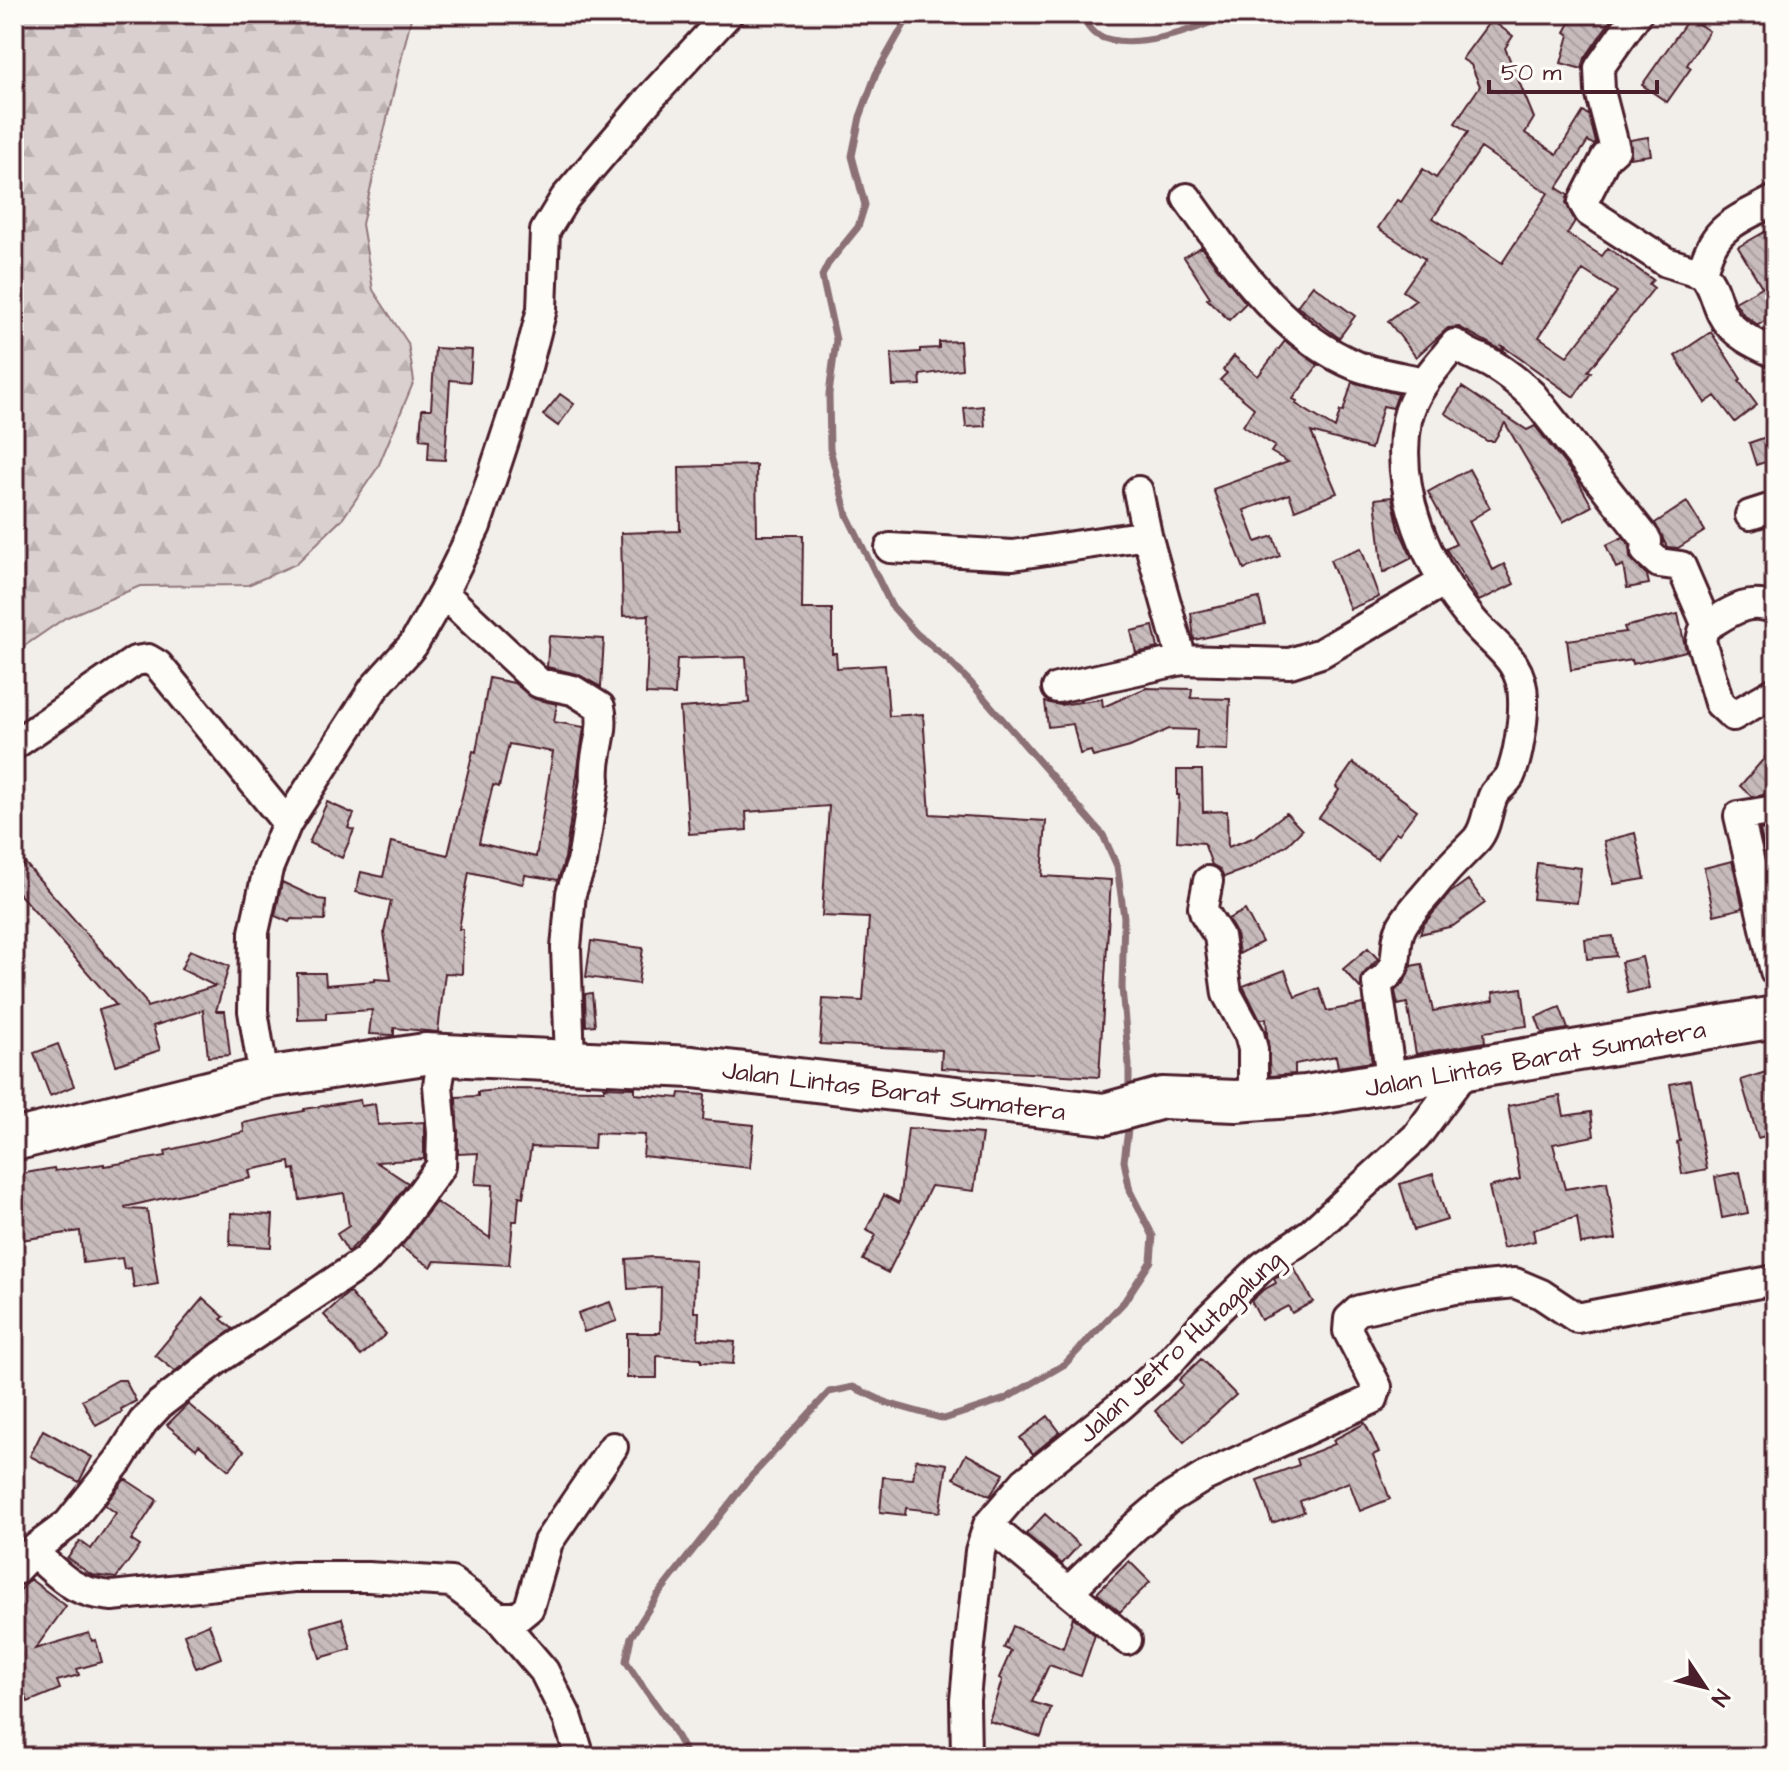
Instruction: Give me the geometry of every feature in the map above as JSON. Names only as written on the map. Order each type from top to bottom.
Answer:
[{"type":"highway","name":"Jalan Lintas Barat Sumatera","points":[[14,1140],[264,1078],[425,1054],[692,1067],[1105,1114],[1162,1098],[1306,1096],[1775,1017]]},
{"type":"street","points":[[264,1078],[253,1011],[254,932],[268,869],[287,823],[374,688],[413,645],[476,526],[521,390],[542,309],[545,231],[565,198],[651,97],[728,14]]},
{"type":"street","points":[[1637,14],[1599,68],[1600,91],[1615,149],[1606,157],[1583,202],[1589,212],[1666,262],[1702,273],[1709,280],[1724,318],[1752,343],[1775,353]]},
{"type":"street","points":[[1187,198],[1247,282],[1319,348],[1359,367],[1424,382]]},
{"type":"street","points":[[1702,273],[1709,245],[1715,238],[1733,223],[1775,200]]},
{"type":"street","points":[[1392,1083],[1377,983],[1388,977],[1395,964],[1401,927],[1451,863],[1479,837],[1495,794],[1508,779],[1515,764],[1523,698],[1516,666],[1506,652],[1474,623],[1443,582],[1417,527],[1405,471],[1407,419],[1424,382],[1455,344],[1532,395],[1642,534],[1647,541],[1646,551],[1659,563],[1681,566],[1707,626]]},
{"type":"street","points":[[1138,491],[1182,660]]},
{"type":"street","points":[[890,548],[1013,555],[1147,535]]},
{"type":"street","points":[[1057,688],[1182,660],[1290,663],[1305,659],[1321,653],[1443,582]]},
{"type":"street","points":[[443,593],[539,683],[573,690],[600,707],[603,723],[594,768],[595,780],[582,862],[571,893],[566,948],[570,1060]]},
{"type":"street","points":[[1775,609],[1758,603],[1738,607],[1707,626],[1701,641],[1719,703],[1725,711],[1733,716],[1742,713],[1775,692]]},
{"type":"street","points":[[14,745],[135,661],[148,659],[158,665],[287,823]]},
{"type":"street","points":[[1775,810],[1739,816],[1775,971]]},
{"type":"street","points":[[1208,881],[1203,907],[1219,936],[1227,994],[1249,1034],[1253,1049],[1253,1099]]},
{"type":"street","points":[[443,1055],[438,1085],[441,1166],[394,1230],[365,1261],[221,1357],[160,1404],[143,1422],[119,1460],[68,1524],[24,1561],[76,1589],[89,1594],[112,1596],[294,1577],[451,1582],[498,1617],[544,1671],[568,1719],[580,1757]]},
{"type":"street","name":"Jalan Jetro Hutagalung","points":[[966,1757],[965,1700],[980,1551],[988,1525],[1025,1482],[1168,1364],[1206,1321],[1263,1266],[1311,1233],[1416,1137],[1467,1068]]},
{"type":"street","points":[[1069,1591],[1168,1499],[1204,1477],[1373,1399],[1377,1387],[1348,1331],[1349,1319],[1359,1310],[1455,1289],[1515,1283],[1541,1294],[1577,1318],[1775,1280]]},
{"type":"street","points":[[498,1617],[518,1617],[529,1608],[548,1542],[613,1447]]},
{"type":"street","points":[[988,1525],[1127,1640]]},
{"type":"green space","points":[[14,14],[412,14],[362,224],[373,290],[408,343],[414,381],[378,467],[343,518],[296,564],[248,585],[140,586],[65,618],[14,653]]},
{"type":"building","points":[[1575,14],[1615,14],[1585,58],[1582,69],[1561,63],[1569,35],[1565,32]]},
{"type":"building","points":[[1689,18],[1709,31],[1687,65],[1691,68],[1667,102],[1642,85]]},
{"type":"building","points":[[1491,20],[1513,36],[1505,48],[1534,118],[1525,133],[1557,154],[1583,112],[1589,115],[1596,143],[1594,145],[1588,141],[1557,188],[1568,195],[1566,203],[1575,221],[1567,234],[1602,256],[1608,248],[1653,280],[1649,284],[1654,288],[1588,371],[1591,372],[1574,397],[1501,345],[1505,352],[1459,327],[1448,328],[1416,357],[1388,321],[1416,300],[1403,291],[1425,259],[1378,228],[1397,200],[1401,202],[1423,169],[1436,178],[1468,132],[1455,123],[1480,86],[1471,65],[1462,59]],"holes":[[[1481,148],[1548,193],[1502,263],[1433,218]],[[1583,270],[1617,292],[1567,356],[1539,337]]]},
{"type":"building","points":[[1648,137],[1651,155],[1629,158],[1630,140]]},
{"type":"building","points":[[1775,226],[1775,315],[1758,325],[1744,315],[1735,302],[1762,287],[1738,247]]},
{"type":"building","points":[[1201,247],[1246,303],[1229,320],[1207,299],[1210,297],[1184,257]]},
{"type":"building","points":[[1313,285],[1355,316],[1339,338],[1297,306]]},
{"type":"building","points":[[1711,332],[1741,379],[1739,381],[1757,405],[1735,422],[1715,396],[1705,403],[1675,356]]},
{"type":"building","points":[[960,341],[962,369],[920,375],[921,385],[893,386],[891,354],[920,352],[920,349],[939,348],[939,342]]},
{"type":"building","points":[[1285,341],[1318,365],[1293,399],[1297,401],[1296,404],[1335,428],[1352,382],[1398,394],[1393,408],[1383,406],[1371,449],[1311,432],[1337,493],[1295,510],[1289,494],[1244,510],[1256,542],[1273,536],[1280,556],[1244,569],[1213,489],[1288,462],[1271,452],[1275,446],[1243,426],[1254,408],[1220,380],[1227,373],[1223,370],[1234,356],[1258,376]]},
{"type":"building","points":[[435,348],[472,350],[470,382],[450,380],[445,460],[428,459],[429,440],[420,439],[422,409],[431,409]]},
{"type":"building","points":[[1462,387],[1527,430],[1535,426],[1578,481],[1592,506],[1563,522],[1505,423],[1494,441],[1487,441],[1445,413]]},
{"type":"building","points":[[560,394],[574,404],[558,426],[543,415]]},
{"type":"building","points":[[983,406],[985,426],[966,427],[964,408]]},
{"type":"building","points":[[1775,434],[1775,459],[1756,465],[1749,443]]},
{"type":"building","points":[[756,465],[757,535],[803,535],[802,609],[832,609],[832,653],[836,653],[837,668],[885,665],[889,716],[923,714],[930,814],[1046,821],[1042,876],[1111,880],[1099,1077],[941,1068],[942,1050],[820,1044],[823,999],[863,1001],[869,918],[822,916],[829,806],[746,812],[747,830],[689,834],[680,708],[749,703],[746,657],[677,659],[675,695],[646,694],[649,615],[623,616],[621,533],[680,531],[679,467]]},
{"type":"building","points":[[1469,469],[1490,508],[1469,521],[1493,570],[1504,564],[1514,584],[1479,601],[1446,549],[1456,544],[1428,492]]},
{"type":"building","points":[[1392,497],[1399,529],[1412,558],[1383,573],[1375,499]]},
{"type":"building","points":[[1687,502],[1705,531],[1678,548],[1667,547],[1655,523]]},
{"type":"building","points":[[1623,537],[1629,546],[1630,558],[1647,575],[1649,584],[1627,588],[1623,565],[1616,568],[1606,545]]},
{"type":"building","points":[[1361,548],[1379,597],[1350,609],[1330,560]]},
{"type":"building","points":[[1259,598],[1265,624],[1194,640],[1191,613]]},
{"type":"building","points":[[1678,614],[1686,651],[1633,664],[1632,660],[1571,670],[1567,640],[1626,632],[1624,627]]},
{"type":"building","points":[[1153,626],[1158,648],[1136,653],[1131,631]]},
{"type":"building","points":[[549,636],[604,639],[601,687],[577,674],[547,667]]},
{"type":"building","points":[[489,678],[514,683],[535,699],[557,704],[554,722],[584,727],[565,858],[558,880],[525,875],[523,884],[469,872],[459,929],[463,929],[462,974],[445,973],[438,1032],[394,1028],[394,1035],[369,1034],[372,1010],[326,1013],[326,1019],[298,1020],[297,973],[325,973],[326,985],[391,980],[384,932],[391,901],[356,892],[361,872],[383,877],[391,842],[448,855],[473,751],[476,752]],"holes":[[[509,744],[553,752],[536,857],[479,843],[493,785],[499,787]]]},
{"type":"building","points":[[1146,688],[1192,689],[1191,698],[1230,699],[1228,750],[1196,749],[1197,730],[1169,729],[1130,747],[1093,757],[1091,751],[1080,754],[1073,724],[1048,727],[1045,702],[1060,705],[1102,699],[1103,707]]},
{"type":"building","points":[[1775,746],[1775,781],[1763,795],[1752,797],[1740,786]]},
{"type":"building","points":[[1353,763],[1417,810],[1377,859],[1319,818]]},
{"type":"building","points":[[1177,770],[1202,770],[1203,812],[1227,811],[1228,847],[1255,837],[1286,813],[1302,830],[1288,844],[1251,867],[1224,877],[1220,869],[1212,865],[1204,843],[1177,841]]},
{"type":"building","points":[[327,802],[354,814],[348,828],[354,830],[342,858],[309,843]]},
{"type":"building","points":[[1775,827],[1775,896],[1760,830]]},
{"type":"building","points":[[1635,833],[1645,879],[1614,884],[1604,841]]},
{"type":"building","points":[[1732,861],[1743,908],[1714,915],[1704,868]]},
{"type":"building","points":[[25,863],[147,1007],[215,986],[181,969],[190,950],[229,966],[216,1011],[225,1011],[230,1055],[208,1057],[203,1010],[153,1026],[160,1050],[116,1065],[99,1010],[116,1005],[14,888],[14,873]]},
{"type":"building","points":[[1537,863],[1581,868],[1577,903],[1533,899]]},
{"type":"building","points":[[1468,880],[1485,903],[1453,926],[1420,934],[1423,925],[1450,893]]},
{"type":"building","points":[[282,882],[326,900],[325,920],[291,919],[289,922],[275,916]]},
{"type":"building","points":[[1245,910],[1262,942],[1239,954],[1236,933],[1228,919]]},
{"type":"building","points":[[1613,936],[1616,956],[1587,959],[1585,939]]},
{"type":"building","points":[[591,941],[643,948],[638,984],[586,977]]},
{"type":"building","points":[[1368,948],[1378,959],[1362,976],[1361,989],[1343,969]]},
{"type":"building","points":[[1642,957],[1649,988],[1628,993],[1621,962]]},
{"type":"building","points":[[1422,964],[1433,1011],[1494,1000],[1493,992],[1522,988],[1527,1026],[1484,1032],[1485,1042],[1416,1054],[1407,1003],[1398,1005],[1395,991],[1405,981],[1411,966]]},
{"type":"building","points":[[1285,970],[1295,997],[1319,988],[1327,1011],[1363,1004],[1372,1062],[1338,1067],[1336,1056],[1295,1064],[1295,1074],[1270,1076],[1266,1018],[1260,1020],[1243,986]]},
{"type":"building","points":[[592,993],[595,1025],[586,1026],[585,994]]},
{"type":"building","points":[[1560,1007],[1568,1029],[1542,1033],[1536,1017]]},
{"type":"building","points":[[58,1044],[74,1086],[50,1096],[34,1053]]},
{"type":"building","points":[[1772,1070],[1775,1081],[1775,1133],[1758,1138],[1741,1080]]},
{"type":"building","points":[[1690,1080],[1707,1169],[1682,1174],[1670,1084]]},
{"type":"building","points":[[604,1087],[635,1088],[635,1094],[679,1098],[680,1093],[705,1095],[703,1120],[754,1125],[750,1168],[643,1156],[645,1135],[595,1133],[594,1149],[531,1147],[523,1197],[519,1196],[517,1221],[513,1221],[509,1265],[435,1261],[431,1267],[401,1247],[436,1202],[490,1238],[493,1185],[475,1184],[478,1153],[458,1154],[456,1097],[478,1096],[478,1092],[507,1089],[604,1090]]},
{"type":"building","points":[[1560,1096],[1564,1116],[1591,1112],[1594,1136],[1553,1144],[1565,1189],[1607,1182],[1616,1239],[1581,1244],[1577,1217],[1533,1230],[1535,1241],[1503,1248],[1489,1187],[1520,1179],[1508,1106]]},
{"type":"building","points":[[360,1100],[361,1106],[375,1104],[378,1125],[424,1122],[424,1159],[376,1162],[408,1183],[381,1219],[348,1252],[337,1234],[349,1226],[344,1193],[300,1200],[295,1169],[291,1170],[290,1162],[249,1170],[251,1178],[125,1207],[147,1210],[158,1284],[134,1288],[131,1268],[124,1269],[122,1258],[83,1263],[80,1231],[14,1241],[14,1175],[166,1156],[165,1151],[244,1132],[243,1123]]},
{"type":"building","points":[[908,1128],[982,1134],[974,1191],[931,1186],[888,1273],[863,1260],[876,1235],[866,1230],[884,1195],[899,1203]]},
{"type":"building","points":[[1740,1172],[1748,1213],[1722,1218],[1715,1177]]},
{"type":"building","points":[[1433,1174],[1447,1220],[1414,1230],[1400,1184]]},
{"type":"building","points":[[231,1213],[273,1215],[271,1247],[230,1245]]},
{"type":"building","points":[[626,1259],[695,1260],[694,1312],[699,1312],[698,1339],[735,1342],[733,1364],[657,1356],[657,1378],[627,1378],[627,1333],[660,1333],[661,1287],[628,1289]]},
{"type":"building","points":[[1294,1268],[1313,1302],[1292,1313],[1288,1306],[1261,1320],[1251,1301],[1276,1283],[1274,1279]]},
{"type":"building","points":[[349,1292],[386,1334],[361,1356],[324,1315]]},
{"type":"building","points":[[203,1298],[233,1329],[175,1371],[155,1355]]},
{"type":"building","points":[[610,1302],[617,1321],[584,1332],[578,1313]]},
{"type":"building","points":[[1201,1359],[1236,1395],[1184,1442],[1155,1411],[1183,1385],[1179,1380]]},
{"type":"building","points":[[118,1380],[125,1380],[136,1401],[96,1426],[82,1400]]},
{"type":"building","points":[[188,1404],[244,1451],[229,1470],[199,1445],[196,1449],[167,1425]]},
{"type":"building","points":[[1048,1416],[1060,1432],[1033,1454],[1020,1438]]},
{"type":"building","points":[[1365,1423],[1379,1452],[1373,1455],[1390,1499],[1360,1511],[1349,1482],[1300,1501],[1304,1512],[1272,1523],[1257,1480],[1299,1465],[1297,1459],[1335,1444],[1333,1440]]},
{"type":"building","points":[[43,1430],[92,1457],[79,1482],[30,1456]]},
{"type":"building","points":[[966,1454],[1004,1474],[990,1496],[954,1478]]},
{"type":"building","points":[[916,1459],[947,1464],[940,1512],[906,1508],[905,1515],[880,1512],[883,1477],[913,1479]]},
{"type":"building","points":[[125,1479],[157,1500],[131,1540],[140,1546],[116,1578],[92,1575],[67,1558],[80,1541],[91,1549],[116,1513],[105,1505]]},
{"type":"building","points":[[1045,1514],[1079,1545],[1062,1564],[1026,1534]]},
{"type":"building","points":[[1129,1561],[1150,1582],[1120,1612],[1097,1593]]},
{"type":"building","points":[[30,1579],[66,1606],[35,1649],[89,1633],[92,1641],[96,1640],[102,1662],[77,1669],[79,1675],[57,1681],[60,1689],[28,1702],[17,1674],[14,1678],[14,1597]]},
{"type":"building","points":[[1073,1617],[1095,1635],[1081,1676],[1049,1665],[1032,1702],[1051,1708],[1041,1737],[989,1721],[1002,1680],[999,1678],[1011,1651],[1004,1648],[1013,1626],[1063,1648]]},
{"type":"building","points":[[342,1618],[351,1649],[320,1658],[311,1627]]},
{"type":"building","points":[[209,1624],[221,1658],[196,1668],[184,1634]]},
{"type":"waterway","points":[[910,14],[876,74],[860,117],[852,156],[865,205],[858,227],[822,276],[836,340],[829,394],[830,449],[847,515],[891,605],[917,634],[971,683],[1103,835],[1117,866],[1124,917],[1122,988],[1129,1093]]},
{"type":"waterway","points":[[1079,14],[1095,34],[1125,42],[1181,33],[1229,14]]},
{"type":"waterway","points":[[687,1757],[674,1732],[626,1661],[631,1637],[657,1596],[748,1480],[829,1392],[853,1387],[887,1403],[944,1419],[1005,1399],[1065,1364],[1124,1302],[1151,1261],[1153,1236],[1130,1191],[1124,1161],[1129,1122]]}]
